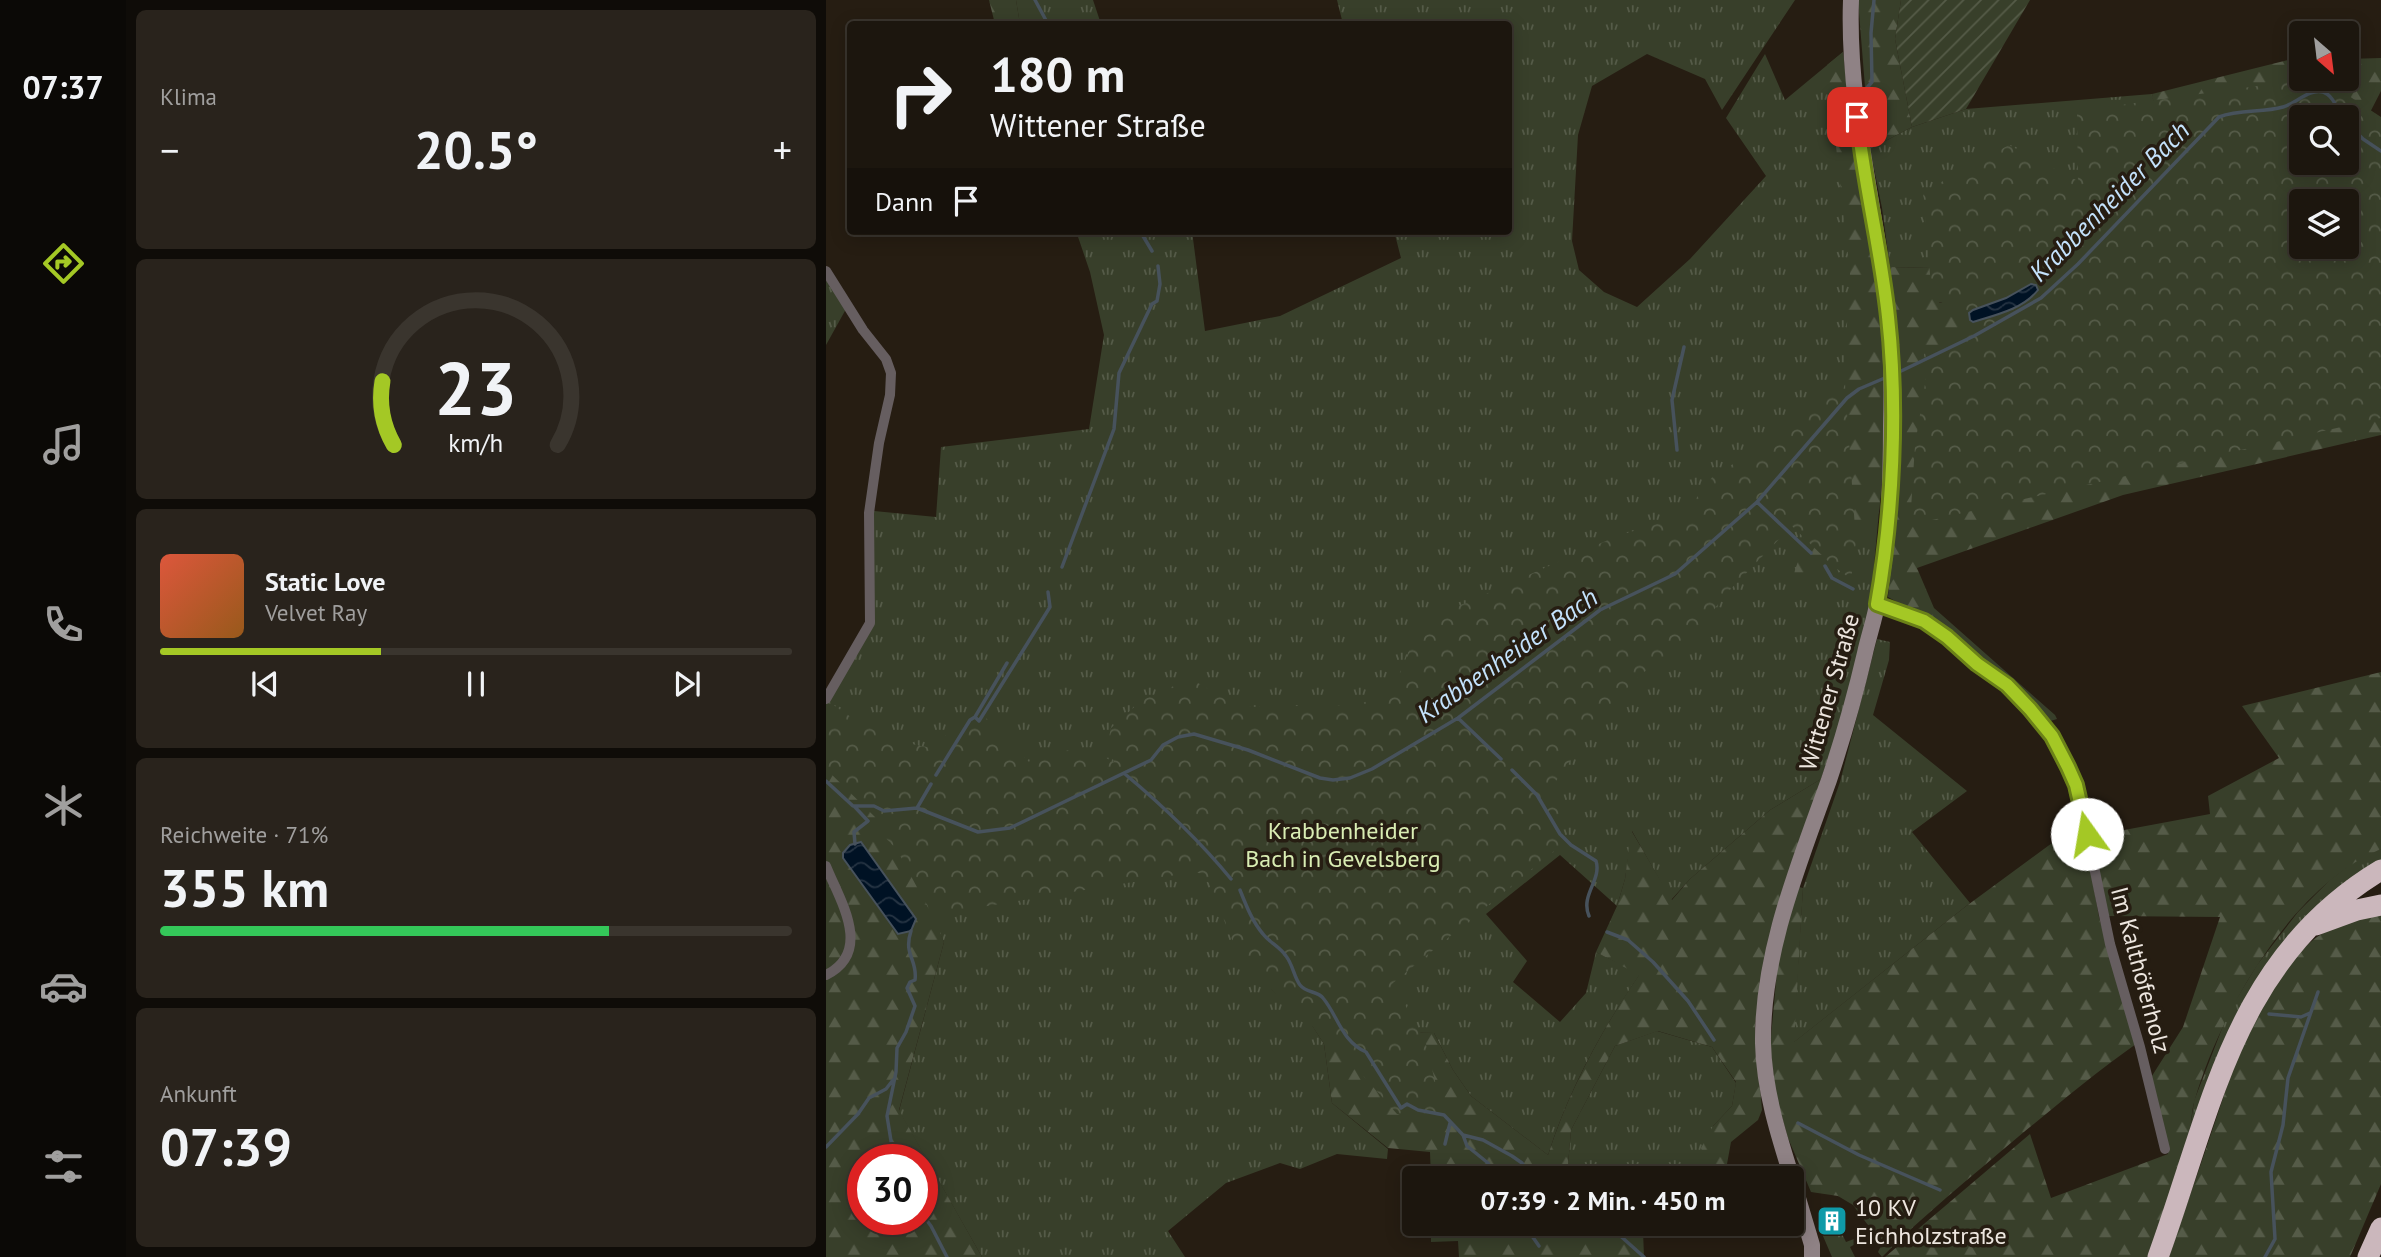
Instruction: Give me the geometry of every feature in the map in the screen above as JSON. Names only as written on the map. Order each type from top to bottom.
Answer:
[{"type":"highway","points":[[2158,1257],[2216,1083],[2248,1010],[2270,974],[2308,929],[2336,900],[2381,870]]},
{"type":"highway","points":[[2308,929],[2333,917],[2381,905]]},
{"type":"highway","points":[[2368,1257],[2381,1228]]},
{"type":"main road","name":"Wittener Straße","points":[[1788,1166],[1776,1127],[1765,1072],[1765,999],[1773,952],[1799,864],[1843,736],[1877,604],[1887,530],[1893,386],[1888,317],[1860,139],[1853,74],[1851,0]]},
{"type":"main road","name":"Wittener Straße","points":[[1804,1219],[1814,1253]]},
{"type":"street","points":[[826,271],[863,330],[886,359],[891,373],[890,395],[879,443],[869,513],[870,623],[826,699]]},
{"type":"street","name":"Im Kalthöferholz","points":[[1877,604],[1924,621],[2007,685],[2052,736],[2068,767],[2081,804],[2105,925],[2165,1149]]},
{"type":"street","points":[[826,866],[847,912],[850,931],[845,956],[832,972],[826,975]]},
{"type":"green space","points":[[989,0],[1016,0],[1020,21],[994,21]]},
{"type":"green space","points":[[1016,0],[1093,0],[1100,21],[1020,21]]},
{"type":"green space","points":[[1337,0],[1795,0],[1722,110],[1705,79],[1647,54],[1592,86],[1578,135],[1572,241],[1579,270],[1604,292],[1637,307],[1690,259],[1766,176],[1726,118],[1765,54],[1785,100],[1843,52],[1850,122],[1878,284],[1884,455],[1871,599],[1851,690],[1821,779],[1770,810],[1690,879],[1671,900],[1632,831],[1625,879],[1617,906],[1560,855],[1486,914],[1527,961],[1513,982],[1560,1022],[1586,993],[1596,952],[1640,974],[1587,1061],[1548,1155],[1471,1096],[1453,1070],[1434,1033],[1374,1032],[1255,963],[1272,990],[1310,1022],[1324,1044],[1332,1103],[1388,1149],[1387,1159],[1337,1154],[1300,1169],[1280,1163],[1226,1183],[1168,1231],[1185,1257],[982,1257],[938,1180],[938,1144],[918,1144],[899,1111],[944,942],[826,704],[872,625],[874,511],[936,517],[941,447],[1089,429],[1104,335],[1090,272],[1077,235],[1193,235],[1205,331],[1280,316],[1401,258],[1395,235],[1512,235],[1512,21],[1342,21]]},
{"type":"green space","points":[[1858,0],[1901,0],[1895,39],[1912,127],[1870,149]]},
{"type":"green space","points":[[1901,0],[2030,0],[1966,109],[1912,127],[1895,39]]},
{"type":"green space","points":[[1843,52],[1850,123],[1878,284],[1885,379],[1884,455],[1879,513],[1831,552],[1789,598],[1795,570],[1827,480],[1635,679],[1572,751],[1428,831],[1844,376],[1850,273],[1827,65]]},
{"type":"green space","points":[[2381,58],[2381,91],[2361,130],[2359,105],[2333,105],[2321,94],[2300,105],[2289,105],[2289,110],[2280,115],[2292,189],[2289,189],[2289,259],[2359,259],[2359,237],[2381,218],[2381,435],[2123,495],[1917,568],[1934,608],[2055,715],[2057,719],[2047,722],[2010,686],[1952,638],[1888,597],[1897,494],[1901,385],[1890,267],[1931,268],[1939,303],[2038,276],[2162,146],[2152,94],[2289,60],[2289,91],[2359,91],[2359,59]]},
{"type":"green space","points":[[2289,82],[2289,91],[2341,91],[2381,117],[2381,418],[1910,525],[1915,445],[1926,378],[1924,354],[1972,330],[1939,299],[1931,286],[1923,192],[2009,145],[2078,181],[2077,111]]},
{"type":"green space","points":[[2152,94],[2162,146],[2038,276],[1938,303],[1931,268],[1890,267],[1870,149],[1912,127],[1966,109]]},
{"type":"green space","points":[[826,276],[846,309],[826,345]]},
{"type":"green space","name":"Krabbenheider Bach in Gevelsberg","points":[[1844,369],[1856,543],[1851,579],[1833,566],[1792,526],[1723,597],[1697,634],[1683,647],[1641,674],[1628,687],[1613,718],[1584,742],[1556,781],[1543,792],[1559,806],[1565,842],[1393,983],[1425,1041],[1445,1121],[1397,1114],[1336,1048],[1269,987],[1239,952],[1214,892],[1203,874],[1194,872],[932,915],[897,850],[882,834],[875,817],[826,769],[826,699],[874,730],[927,747],[956,729],[970,725],[983,715],[1030,763],[1072,750],[1091,753],[1114,762],[1108,742],[1111,728],[1142,700],[1183,682],[1198,683],[1239,707],[1356,705],[1375,698],[1397,678],[1412,642],[1429,619],[1617,536],[1683,516],[1713,476],[1733,464],[1765,453]]},
{"type":"green space","points":[[1877,639],[1890,642],[1889,660],[1873,715],[1967,791],[1912,832],[1970,903],[1793,1043],[1803,888],[1840,782]]},
{"type":"green space","points":[[2381,672],[2381,849],[2349,867],[2318,891],[2264,954],[2242,991],[2207,1064],[2193,1105],[2189,1141],[2180,1175],[2148,1257],[1885,1257],[2030,1134],[2051,1198],[2168,1154],[2150,1079],[2183,1027],[2220,917],[2107,916],[2092,836],[2210,814],[2208,796],[2279,758],[2242,706]]},
{"type":"green space","points":[[826,764],[900,840],[944,942],[899,1110],[918,1144],[847,1144],[847,1235],[938,1235],[938,1179],[982,1257],[826,1257]]},
{"type":"green space","points":[[1821,779],[1765,958],[1755,1026],[1762,1110],[1758,1120],[1731,1142],[1727,1166],[1707,1166],[1701,1148],[1713,1126],[1732,1106],[1736,1082],[1712,1047],[1658,1031],[1615,1046],[1571,1130],[1569,1166],[1431,1166],[1430,1152],[1388,1148],[1332,1103],[1324,1044],[1309,1021],[1273,991],[1255,963],[1374,1032],[1434,1033],[1453,1070],[1471,1096],[1548,1155],[1587,1062],[1639,975],[1596,952],[1617,906],[1625,879],[1631,830],[1672,900],[1690,879],[1770,810]]},
{"type":"green space","points":[[2082,821],[2099,917],[2136,1044],[2018,1137],[1932,1210],[1882,1257],[1878,1252],[1882,1244],[1853,1205],[1838,1196],[1811,1192],[1804,1176],[1804,1166],[1800,1166],[1788,1138],[1776,1096],[1770,1048],[1778,960],[1798,887],[1803,888],[1794,1042],[1965,907]]},
{"type":"green space","points":[[2381,849],[2381,867],[2322,905],[2188,1145],[2194,1101],[2228,1013],[2257,965],[2298,912],[2330,880],[2360,857]]},
{"type":"green space","points":[[2381,912],[2381,1184],[2350,1257],[2169,1257],[2230,1079],[2263,1000],[2296,956],[2317,937],[2340,925]]},
{"type":"green space","points":[[1657,1031],[1712,1047],[1736,1083],[1732,1106],[1713,1126],[1709,1166],[1568,1165],[1571,1130],[1615,1046]]},
{"type":"green space","points":[[1829,1210],[1841,1216],[1835,1220],[1846,1242],[1854,1239],[1857,1243],[1850,1247],[1855,1257],[1832,1257],[1817,1222],[1820,1213]]},
{"type":"green space","points":[[1431,1236],[1643,1236],[1644,1257],[1459,1257],[1458,1241],[1431,1242]]},
{"type":"water","points":[[2031,284],[2036,285],[2038,290],[2017,307],[1973,322],[1970,320],[1969,313],[1973,310],[2006,298]]},
{"type":"water","points":[[861,842],[916,919],[911,931],[898,934],[843,858],[843,853],[850,845]]},
{"type":"waterway","points":[[1035,0],[1046,21]]},
{"type":"waterway","points":[[1865,90],[1872,82],[1871,33],[1874,0]]},
{"type":"waterway","name":"Krabbenheider Bach","points":[[1897,373],[1974,336],[2041,298],[2078,264],[2219,117],[2283,107],[2318,91],[2329,96],[2335,105]]},
{"type":"waterway","name":"Krabbenheider Bach","points":[[2359,135],[2381,151]]},
{"type":"waterway","points":[[1142,235],[1152,251]]},
{"type":"waterway","points":[[1062,567],[1114,429],[1119,373],[1152,304],[1157,301],[1160,284],[1158,266]]},
{"type":"waterway","points":[[1677,450],[1672,400],[1684,347]]},
{"type":"waterway","name":"Krabbenheider Bach","points":[[826,781],[853,806],[874,806],[884,811],[917,808],[978,832],[1010,828],[1151,760],[1163,745],[1178,737],[1194,734],[1248,750],[1320,778],[1350,778],[1372,769],[1458,718],[1600,610],[1675,574],[1757,502],[1847,398],[1859,389],[1887,377]]},
{"type":"waterway","points":[[1757,502],[1811,553]]},
{"type":"waterway","points":[[1825,566],[1832,578],[1853,589]]},
{"type":"waterway","points":[[936,775],[970,720],[975,717],[979,721],[1050,607],[1048,592]]},
{"type":"waterway","points":[[975,717],[1007,663]]},
{"type":"waterway","points":[[1458,718],[1501,759]]},
{"type":"waterway","points":[[1512,770],[1537,795],[1560,834],[1571,845],[1596,861],[1596,875],[1587,901],[1589,916]]},
{"type":"waterway","points":[[1125,774],[1180,824],[1231,879]]},
{"type":"waterway","points":[[917,808],[931,784]]},
{"type":"waterway","points":[[854,806],[868,821],[854,832],[855,844]]},
{"type":"waterway","points":[[1240,890],[1256,924],[1265,937],[1286,956],[1300,985],[1323,998],[1351,1042],[1366,1052],[1401,1108],[1407,1104],[1418,1110],[1444,1115],[1463,1135],[1483,1140],[1524,1166]]},
{"type":"waterway","points":[[892,1144],[887,1116],[896,1072],[897,1048],[915,1006],[907,988],[910,982],[915,980],[915,967],[909,946],[911,931]]},
{"type":"waterway","points":[[1607,932],[1628,940],[1653,962],[1688,1001],[1714,1040]]},
{"type":"waterway","points":[[2265,1257],[2275,1239],[2271,1172],[2283,1125],[2288,1078],[2318,992]]},
{"type":"waterway","points":[[2269,1014],[2301,1017],[2310,1013]]},
{"type":"waterway","points":[[826,1147],[858,1114],[869,1098],[886,1089],[893,1080]]},
{"type":"waterway","points":[[1445,1144],[1450,1123]]},
{"type":"waterway","points":[[1798,1123],[1859,1155],[1940,1190]]},
{"type":"waterway","points":[[1463,1135],[1467,1146],[1490,1166]]},
{"type":"waterway","points":[[936,1235],[947,1257]]},
{"type":"waterway","points":[[1532,1236],[1539,1246]]},
{"type":"waterway","points":[[1621,1236],[1644,1257]]},
{"type":"place","name":"10 KV Eichholzstraße","points":[[1832,1221]]},
{"type":"route","points":[[1857,117],[1888,317],[1893,386],[1887,530],[1877,604],[1924,621],[2007,685],[2030,709],[2052,736],[2068,767],[2076,785],[2087,834]]}]
